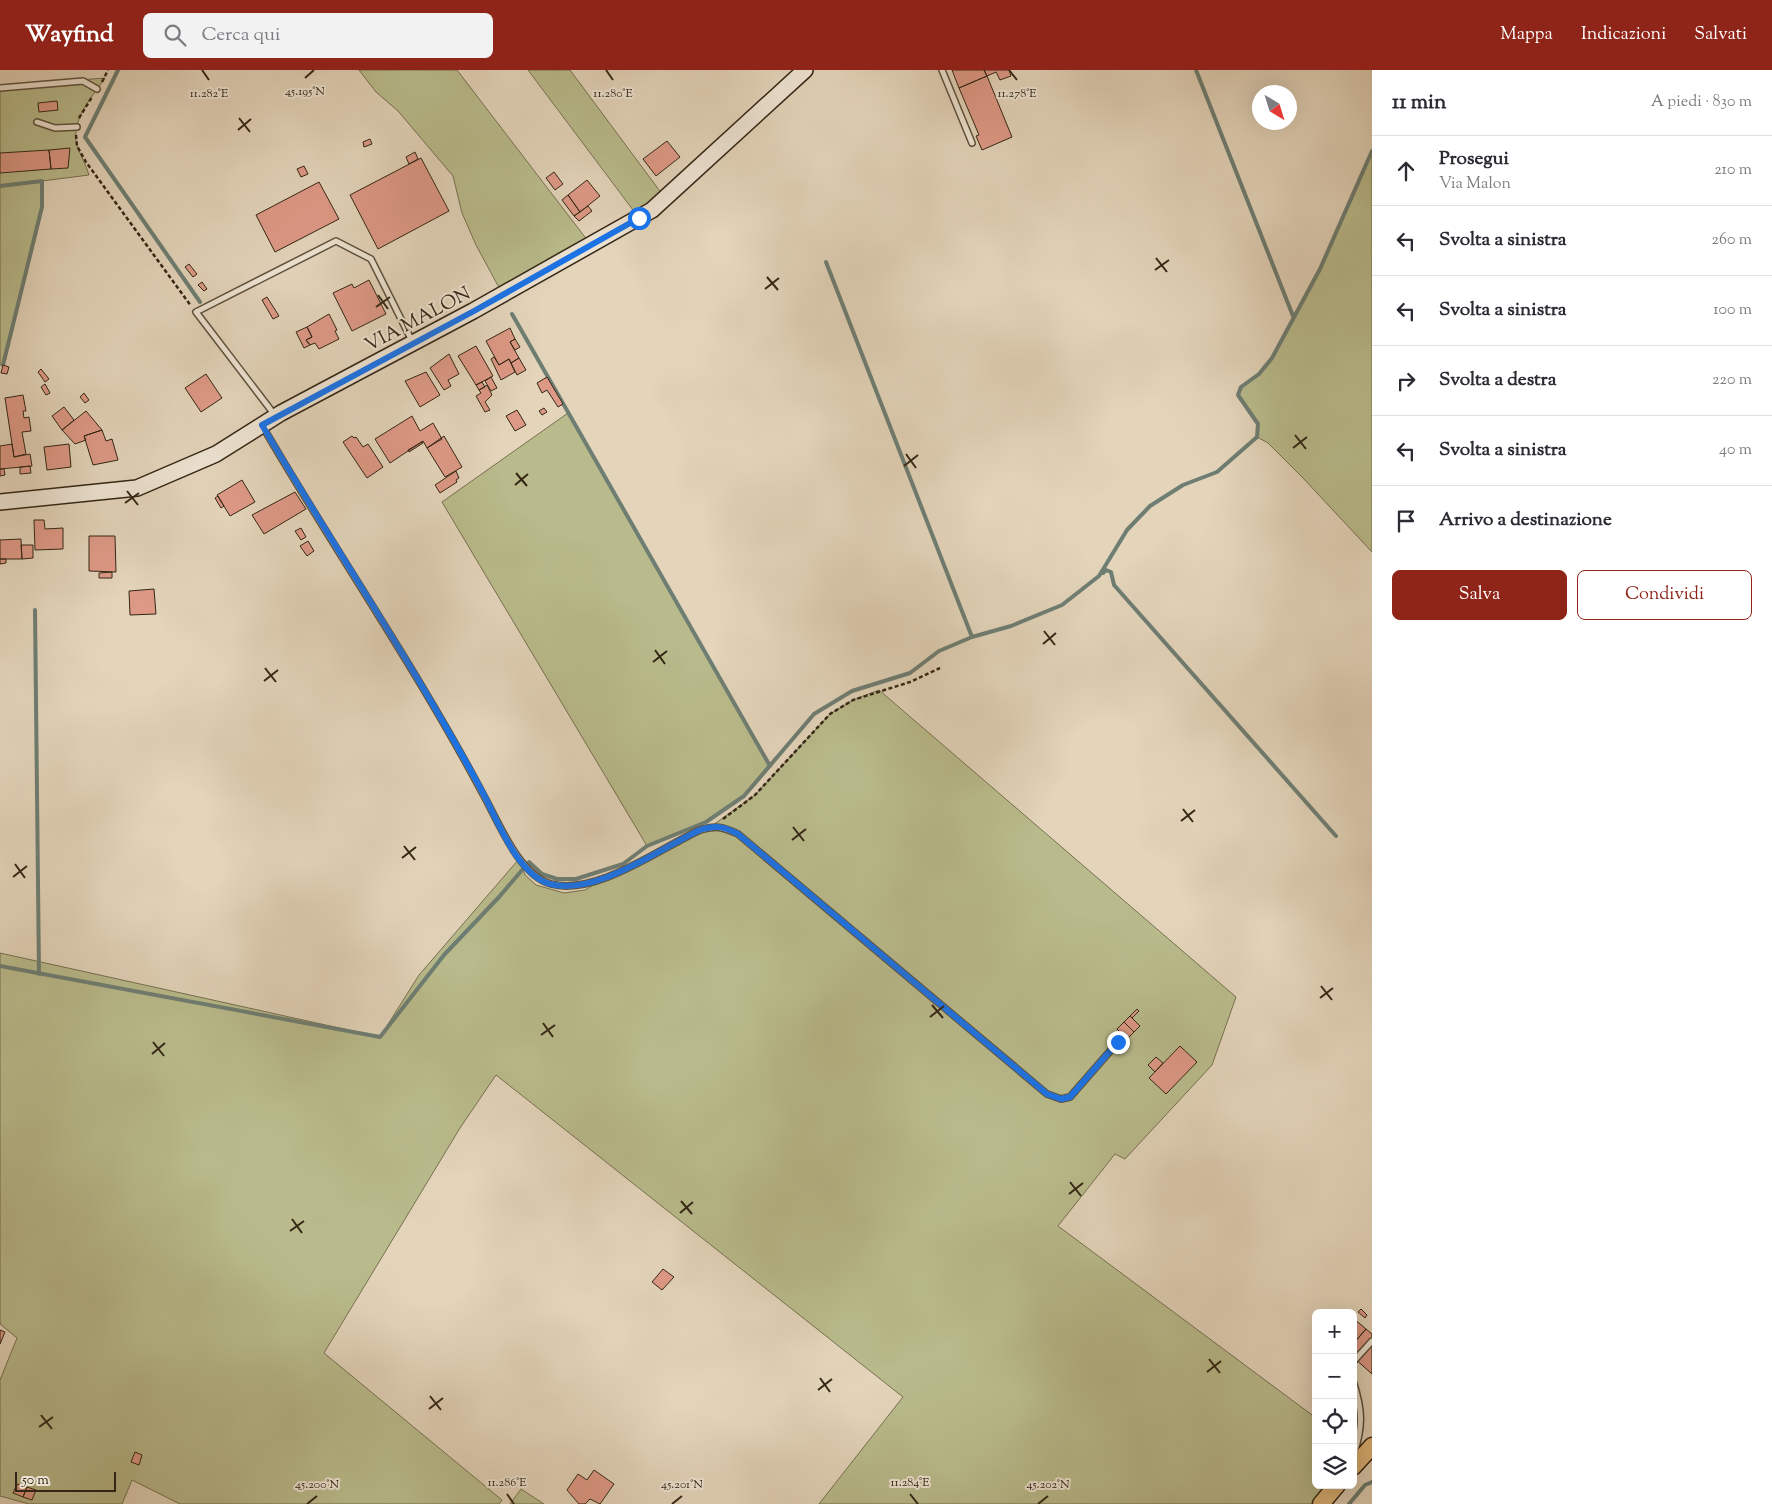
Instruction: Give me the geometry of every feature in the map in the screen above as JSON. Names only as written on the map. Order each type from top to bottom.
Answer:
[{"type":"main road","points":[[1357,1466],[1372,1446]]},
{"type":"main road","points":[[1321,1504],[1334,1489]]},
{"type":"street","name":"VIA MALON","points":[[0,502],[137,488],[216,454],[275,417],[413,343],[652,210],[805,70]]},
{"type":"lane","points":[[942,70],[972,143]]},
{"type":"lane","points":[[0,88],[83,81],[97,89]]},
{"type":"lane","points":[[37,122],[55,128],[77,128]]},
{"type":"lane","points":[[275,417],[196,312],[336,242],[371,259],[413,343]]},
{"type":"lane","points":[[262,425],[463,754],[519,859],[531,873],[548,883],[562,886],[582,885],[605,878],[681,838],[713,826],[724,827],[738,834],[1047,1094],[1061,1099],[1070,1097],[1118,1042]]},
{"type":"lane","points":[[1357,1358],[1372,1341]]},
{"type":"lane","points":[[1357,1392],[1362,1406],[1361,1434],[1357,1446]]},
{"type":"path","points":[[108,70],[78,121],[78,146],[86,162],[196,312]]},
{"type":"path","points":[[713,826],[754,795],[830,714],[853,700],[910,682],[940,668]]},
{"type":"green space","points":[[359,70],[457,70],[591,245],[503,295],[476,245],[462,213],[453,176],[398,111],[376,92]]},
{"type":"green space","points":[[528,70],[570,70],[665,198],[639,218]]},
{"type":"green space","points":[[105,78],[89,101],[79,119],[77,128],[77,146],[89,175],[42,181],[42,207],[3,365],[0,365],[0,86]]},
{"type":"green space","points":[[1372,151],[1372,552],[1268,443],[1257,437],[1258,424],[1238,395],[1241,387],[1259,374],[1272,358],[1318,274]]},
{"type":"green space","points":[[568,413],[770,766],[744,796],[706,822],[647,846],[442,502]]},
{"type":"green space","points":[[879,690],[1236,997],[1212,1065],[1125,1159],[1115,1154],[1058,1226],[1312,1415],[1312,1489],[1334,1489],[1321,1504],[819,1504],[903,1397],[496,1075],[460,1128],[324,1353],[502,1500],[499,1504],[180,1504],[132,1480],[122,1504],[29,1504],[0,1496],[0,1380],[17,1338],[0,1324],[0,953],[380,1037],[419,975],[519,859],[525,875],[536,885],[564,893],[585,890],[605,878],[713,825],[755,795],[830,714],[853,700]]},
{"type":"green space","points":[[521,1489],[544,1504],[510,1504]]},
{"type":"building","points":[[952,70],[984,70],[987,76],[959,88]]},
{"type":"building","points":[[984,70],[1009,70],[1011,76],[1000,80],[996,72],[987,76]]},
{"type":"building","points":[[987,76],[1012,137],[982,150],[976,136],[979,135],[959,88]]},
{"type":"building","points":[[57,101],[58,110],[39,112],[38,103]]},
{"type":"building","points":[[370,139],[372,144],[364,147],[363,142]]},
{"type":"building","points":[[667,141],[680,157],[656,176],[643,159]]},
{"type":"building","points":[[70,148],[68,168],[51,169],[49,150]]},
{"type":"building","points":[[49,150],[51,169],[0,173],[0,153]]},
{"type":"building","points":[[415,152],[418,159],[409,164],[406,157]]},
{"type":"building","points":[[421,158],[449,211],[378,249],[350,195]]},
{"type":"building","points":[[304,166],[308,174],[301,177],[297,169]]},
{"type":"building","points":[[554,172],[563,184],[555,190],[546,178]]},
{"type":"building","points":[[587,180],[600,196],[580,212],[568,195]]},
{"type":"building","points":[[319,182],[339,219],[275,252],[256,215]]},
{"type":"building","points":[[568,195],[580,212],[574,216],[562,200]]},
{"type":"building","points":[[588,206],[592,211],[579,221],[574,216]]},
{"type":"building","points":[[189,264],[197,274],[193,277],[185,267]]},
{"type":"building","points":[[369,280],[386,314],[352,331],[333,293],[352,284],[354,288]]},
{"type":"building","points":[[202,282],[207,289],[204,291],[198,285]]},
{"type":"building","points":[[267,297],[279,316],[273,319],[262,300]]},
{"type":"building","points":[[329,314],[339,339],[319,349],[315,343],[310,345],[306,340],[312,337],[307,327]]},
{"type":"building","points":[[307,327],[312,337],[306,340],[310,345],[304,348],[296,332]]},
{"type":"building","points":[[510,328],[515,339],[510,342],[519,358],[511,363],[509,359],[499,365],[486,341]]},
{"type":"building","points":[[515,339],[520,347],[515,350],[510,342]]},
{"type":"building","points":[[476,346],[493,376],[476,385],[458,356]]},
{"type":"building","points":[[449,354],[459,374],[448,380],[451,386],[444,390],[430,368]]},
{"type":"building","points":[[494,357],[499,365],[509,359],[515,372],[501,380],[491,359]]},
{"type":"building","points":[[519,358],[526,370],[517,375],[511,363]]},
{"type":"building","points":[[3,365],[9,367],[7,374],[1,373]]},
{"type":"building","points":[[41,369],[49,379],[45,382],[38,372]]},
{"type":"building","points":[[426,372],[440,395],[420,407],[405,381]]},
{"type":"building","points":[[206,374],[222,398],[201,412],[185,388]]},
{"type":"building","points":[[491,377],[497,388],[491,391],[485,381]]},
{"type":"building","points":[[547,377],[563,404],[558,407],[547,390],[542,393],[537,383]]},
{"type":"building","points":[[482,382],[485,387],[479,390],[476,385]]},
{"type":"building","points":[[45,384],[50,393],[46,395],[41,387]]},
{"type":"building","points":[[487,385],[492,395],[485,402],[490,410],[485,412],[476,396],[481,393],[479,390]]},
{"type":"building","points":[[84,393],[89,400],[85,403],[80,397]]},
{"type":"building","points":[[23,395],[26,411],[23,411],[24,418],[29,417],[31,431],[22,432],[26,454],[14,457],[5,398]]},
{"type":"building","points":[[64,407],[74,420],[62,430],[52,416]]},
{"type":"building","points":[[544,408],[547,412],[542,415],[539,411]]},
{"type":"building","points":[[517,410],[526,425],[515,431],[506,416]]},
{"type":"building","points":[[86,411],[102,430],[84,436],[86,440],[75,444],[62,430]]},
{"type":"building","points":[[412,416],[420,431],[433,423],[442,439],[427,448],[423,441],[390,463],[375,439]]},
{"type":"building","points":[[102,430],[106,441],[112,439],[118,460],[93,465],[84,436]]},
{"type":"building","points":[[352,436],[356,437],[363,447],[368,444],[383,467],[367,478],[343,442]]},
{"type":"building","points":[[444,436],[462,467],[445,477],[427,448]]},
{"type":"building","points":[[423,443],[409,452],[408,450]]},
{"type":"building","points":[[12,444],[14,457],[30,454],[32,466],[0,469],[0,446]]},
{"type":"building","points":[[69,444],[71,467],[47,470],[44,447]]},
{"type":"building","points":[[30,466],[31,473],[20,474],[20,467]]},
{"type":"building","points":[[0,469],[4,469],[5,475],[0,476]]},
{"type":"building","points":[[456,471],[459,478],[456,480],[457,482],[440,493],[435,485]]},
{"type":"building","points":[[242,480],[255,502],[230,516],[217,495]]},
{"type":"building","points":[[295,492],[306,509],[264,534],[252,515]]},
{"type":"building","points":[[218,496],[224,506],[221,508],[215,498]]},
{"type":"building","points":[[34,520],[44,520],[45,529],[63,528],[63,549],[35,550]]},
{"type":"building","points":[[301,528],[306,537],[301,540],[295,531]]},
{"type":"building","points":[[89,536],[115,536],[116,572],[89,571]]},
{"type":"building","points":[[21,539],[22,559],[0,559],[0,540]]},
{"type":"building","points":[[308,541],[314,551],[307,556],[300,546]]},
{"type":"building","points":[[21,545],[33,545],[33,558],[22,559]]},
{"type":"building","points":[[0,559],[6,559],[6,563],[0,564]]},
{"type":"building","points":[[112,572],[112,578],[99,578],[99,573]]},
{"type":"building","points":[[154,589],[156,614],[130,615],[129,591]]},
{"type":"building","points":[[1137,1009],[1139,1011],[1132,1018],[1130,1016]]},
{"type":"building","points":[[1130,1016],[1140,1026],[1134,1032],[1124,1022]]},
{"type":"building","points":[[1124,1022],[1134,1032],[1127,1039],[1117,1029]]},
{"type":"building","points":[[1180,1046],[1197,1062],[1166,1094],[1149,1078]]},
{"type":"building","points":[[1156,1057],[1163,1063],[1155,1072],[1148,1065]]},
{"type":"building","points":[[663,1269],[674,1277],[662,1290],[652,1282]]},
{"type":"building","points":[[1361,1309],[1367,1315],[1365,1318],[1358,1312]]},
{"type":"building","points":[[1357,1321],[1366,1329],[1357,1339]]},
{"type":"building","points":[[1366,1329],[1372,1334],[1372,1374],[1357,1361],[1357,1339]]},
{"type":"building","points":[[0,1330],[5,1332],[0,1344]]},
{"type":"building","points":[[135,1452],[142,1455],[139,1465],[131,1462]]},
{"type":"building","points":[[594,1470],[614,1484],[600,1504],[590,1499],[585,1504],[579,1504],[567,1490],[578,1474],[587,1480]]},
{"type":"building","points":[[17,1484],[27,1487],[23,1497],[13,1493]]},
{"type":"building","points":[[27,1487],[36,1490],[32,1500],[23,1497]]},
{"type":"waterway","points":[[118,70],[85,137],[200,302]]},
{"type":"waterway","points":[[1196,70],[1293,316]]},
{"type":"waterway","points":[[0,966],[380,1037],[444,955],[529,862],[542,874],[557,879],[576,879],[623,864],[647,846],[706,822],[744,796],[814,714],[852,691],[910,673],[939,651],[972,637],[1011,626],[1062,605],[1099,576],[1127,530],[1150,506],[1183,485],[1217,472],[1257,437],[1258,424],[1238,395],[1241,387],[1259,374],[1272,358],[1320,269],[1372,151]]},
{"type":"waterway","points":[[0,186],[42,181],[42,207],[3,365]]},
{"type":"waterway","points":[[826,262],[972,637]]},
{"type":"waterway","points":[[512,314],[770,766]]},
{"type":"waterway","points":[[1103,573],[1106,570],[1111,572],[1114,585],[1336,836]]},
{"type":"waterway","points":[[35,610],[39,974]]},
{"type":"waterway","points":[[1349,1504],[1365,1485],[1372,1482]]},
{"type":"route","points":[[639,218],[474,311],[281,413],[262,425],[463,754],[519,859],[531,873],[548,883],[562,886],[582,885],[605,878],[700,830],[713,826],[724,827],[738,834],[1047,1094],[1061,1099],[1070,1097],[1118,1042]]}]
